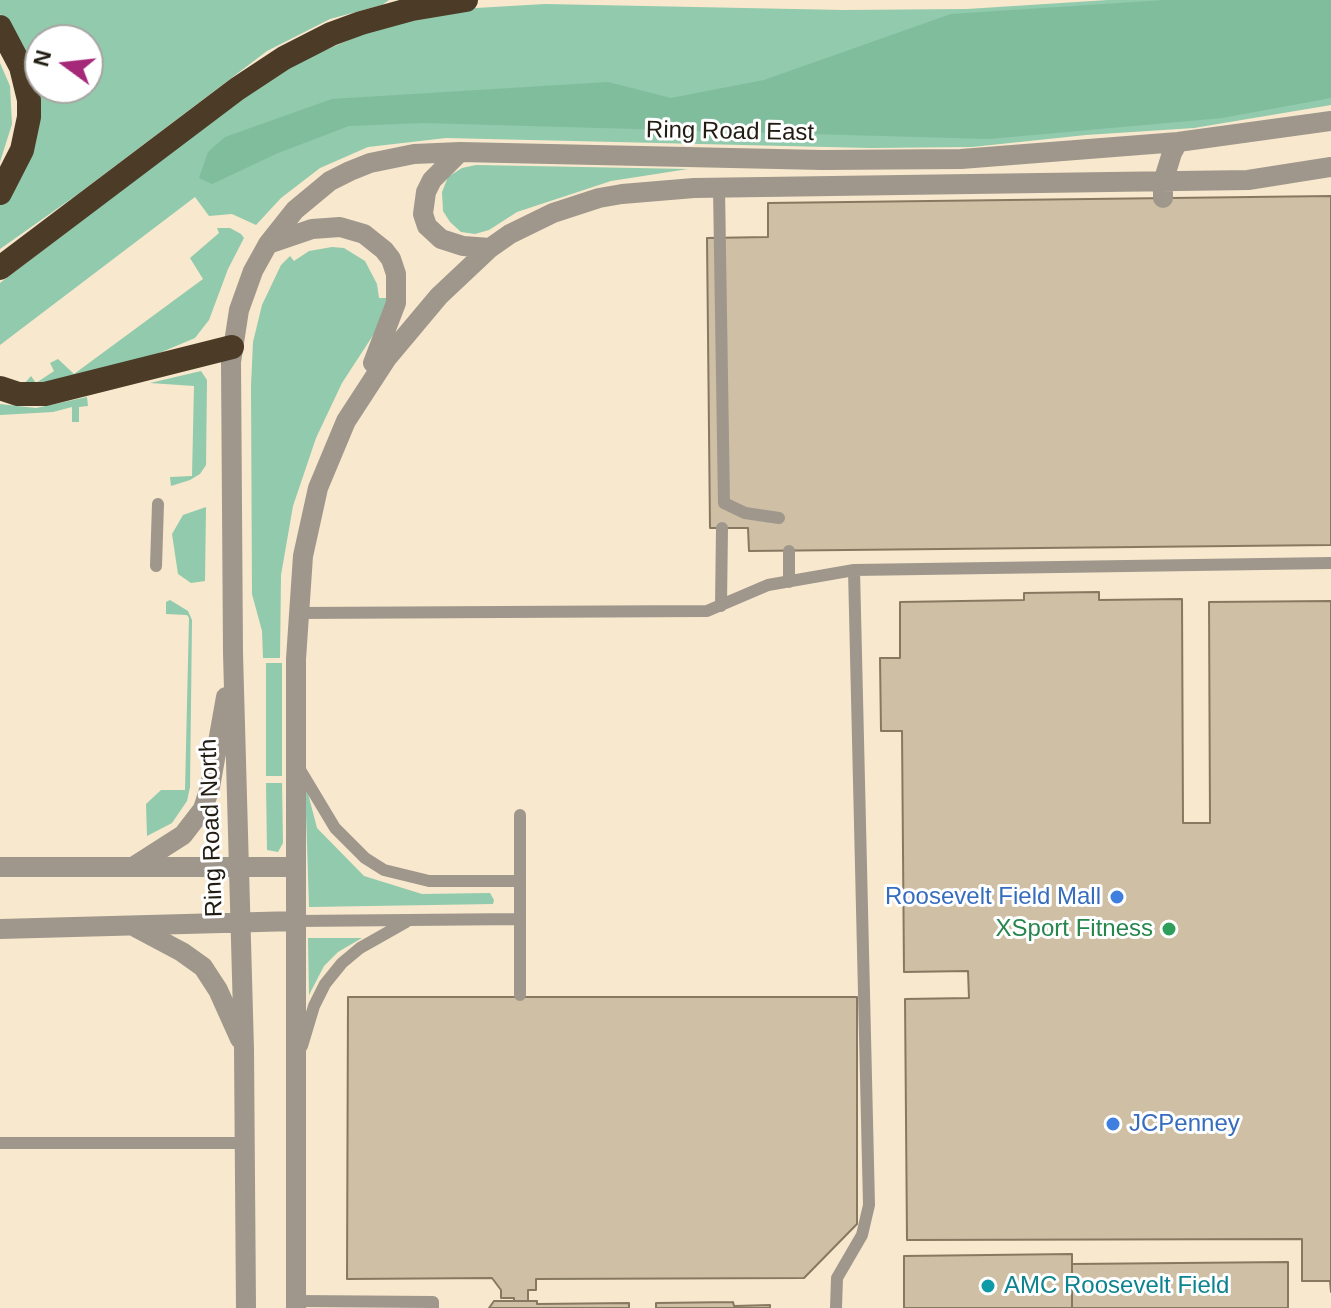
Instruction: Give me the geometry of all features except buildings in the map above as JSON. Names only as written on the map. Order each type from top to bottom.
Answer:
[{"type":"highway","points":[[0,268],[237,89],[284,58],[331,34],[361,23],[412,9],[466,0]]},
{"type":"highway","points":[[0,27],[21,67],[29,100],[22,150],[0,193]]},
{"type":"highway","points":[[0,388],[18,394],[54,393],[232,347]]},
{"type":"street","name":"Ring Road East","points":[[232,347],[244,291],[280,227],[312,195],[350,171],[403,156],[460,152],[868,160],[1013,156],[1178,142],[1331,121]]},
{"type":"street","points":[[1163,190],[1172,153],[1178,142]]},
{"type":"street","points":[[460,152],[432,180],[426,192],[423,214],[427,226],[441,239],[463,246],[490,248]]},
{"type":"street","points":[[357,400],[401,340],[439,296],[490,248],[533,222],[599,198],[656,190],[719,188],[1163,190],[1270,178],[1331,167]]},
{"type":"street","points":[[268,244],[312,229],[340,227],[364,234],[391,259],[397,288],[393,316],[357,400],[334,444],[318,488],[304,546],[297,613],[296,1304]]},
{"type":"street","name":"Ring Road North","points":[[232,347],[233,653],[244,1049],[246,1308]]},
{"type":"street","points":[[133,867],[183,835],[203,809],[210,787],[233,653]]},
{"type":"street","points":[[0,867],[296,867]]},
{"type":"street","points":[[0,929],[296,921]]},
{"type":"street","points":[[131,925],[203,967],[218,990],[244,1049]]},
{"type":"lane","points":[[719,188],[724,503],[745,513],[779,518]]},
{"type":"lane","points":[[156,566],[158,504]]},
{"type":"lane","points":[[721,606],[722,528]]},
{"type":"lane","points":[[789,551],[789,582]]},
{"type":"lane","points":[[297,613],[707,611],[768,585],[854,570],[1331,563]]},
{"type":"lane","points":[[836,1308],[837,1278],[862,1235],[869,1205],[854,570]]},
{"type":"lane","points":[[296,763],[335,828],[365,858],[384,870],[429,881],[520,881]]},
{"type":"lane","points":[[520,815],[520,995]]},
{"type":"lane","points":[[296,921],[520,919]]},
{"type":"lane","points":[[296,1068],[314,1006],[325,984],[342,963],[360,948],[408,920]]},
{"type":"lane","points":[[0,1143],[245,1143]]},
{"type":"lane","points":[[296,1304],[433,1302],[433,1308]]},
{"type":"green space","points":[[0,0],[389,0],[382,5],[330,19],[267,51],[0,249],[0,203],[35,132],[28,104],[104,104],[104,24],[24,24],[24,91],[5,19],[0,14]]},
{"type":"green space","points":[[1108,0],[1331,0],[1331,105],[1194,128],[972,147],[870,148],[446,138],[368,147],[320,168],[281,198],[256,225],[232,214],[209,216],[195,197],[0,345],[0,283],[223,112],[295,63],[377,28],[459,9],[545,4],[844,10],[967,9]]},
{"type":"green space","points":[[1165,0],[1331,0],[1331,98],[1222,118],[989,139],[423,123],[349,126],[278,153],[212,184],[199,178],[208,152],[225,137],[332,99],[608,82],[671,98],[764,80],[951,14]]},
{"type":"green space","points":[[0,63],[10,86],[12,124],[0,162]]},
{"type":"green space","points":[[476,165],[688,169],[611,181],[517,212],[489,230],[475,234],[461,232],[450,222],[443,211],[442,192],[448,177],[462,168]]},
{"type":"green space","points":[[217,228],[230,228],[244,238],[228,269],[209,320],[195,338],[138,362],[29,387],[24,384],[31,376],[36,383],[54,371],[50,363],[58,359],[74,374],[203,279],[190,258],[219,233]]},
{"type":"green space","points":[[344,248],[365,261],[377,284],[379,298],[388,298],[381,323],[342,383],[316,438],[293,506],[281,575],[280,658],[263,658],[262,631],[252,594],[253,342],[262,305],[281,265],[290,256],[294,261],[309,251]]},
{"type":"green space","points":[[201,371],[207,380],[206,465],[200,474],[190,480],[171,486],[170,477],[192,476],[194,386],[150,383]]},
{"type":"green space","points":[[87,397],[88,406],[79,407],[79,422],[72,422],[72,407],[53,412],[0,415],[0,404],[36,408]]},
{"type":"green space","points":[[206,507],[205,581],[191,583],[178,574],[172,534],[183,515]]},
{"type":"green space","points":[[170,600],[188,611],[192,620],[190,787],[187,801],[172,823],[147,836],[146,804],[161,790],[185,790],[189,618],[187,615],[166,614],[166,602]]},
{"type":"green space","points":[[266,663],[282,663],[282,776],[266,776]]},
{"type":"green space","points":[[305,782],[317,828],[364,876],[422,894],[490,893],[493,904],[309,907]]},
{"type":"green space","points":[[266,783],[282,783],[283,843],[278,852],[267,850]]},
{"type":"green space","points":[[308,938],[362,938],[338,952],[324,966],[309,995]]},
{"type":"place","name":"Roosevelt Field Mall","points":[[1117,897]]},
{"type":"place","name":"XSport Fitness","points":[[1169,929]]},
{"type":"place","name":"JCPenney","points":[[1113,1124]]},
{"type":"place","name":"AMC Roosevelt Field","points":[[988,1286]]}]
